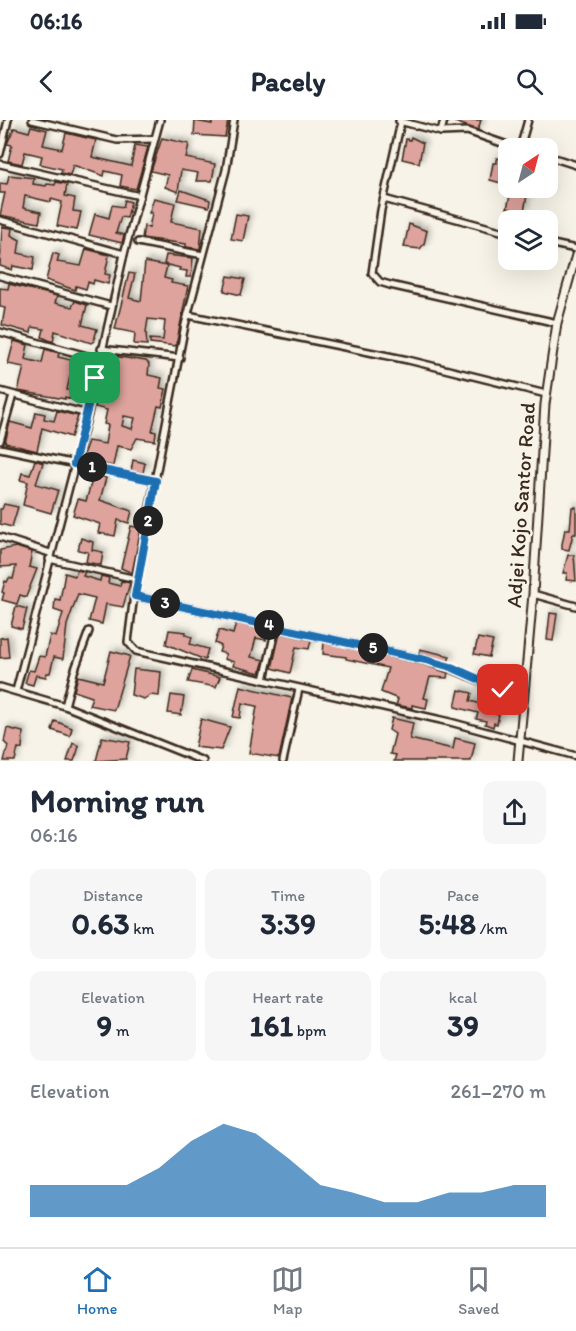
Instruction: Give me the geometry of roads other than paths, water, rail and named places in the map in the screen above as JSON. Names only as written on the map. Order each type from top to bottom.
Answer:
[{"type":"street","points":[[0,154],[8,120]]},
{"type":"street","points":[[32,120],[117,140],[155,139]]},
{"type":"street","points":[[16,691],[49,556],[88,414],[98,358],[124,254],[160,120]]},
{"type":"street","points":[[234,120],[230,151],[188,315],[136,579],[135,596],[126,635],[128,642],[136,651],[450,722],[576,756]]},
{"type":"street","points":[[441,132],[444,120]]},
{"type":"street","points":[[522,138],[528,120]]},
{"type":"street","points":[[498,141],[467,131],[441,132],[399,121],[372,273],[380,282],[557,323]]},
{"type":"street","points":[[558,159],[576,165]]},
{"type":"street","points":[[0,164],[140,196]]},
{"type":"street","points":[[384,199],[498,230]]},
{"type":"street","points":[[0,220],[124,254]]},
{"type":"street","points":[[138,242],[203,255]]},
{"type":"street","points":[[558,245],[576,249]]},
{"type":"street","name":"Adjei Kojo Santor Road","points":[[518,761],[533,594],[546,394],[557,323],[576,255]]},
{"type":"street","points":[[0,276],[111,306]]},
{"type":"street","points":[[188,315],[408,360],[546,394]]},
{"type":"street","points":[[0,332],[98,358]]},
{"type":"street","points":[[101,348],[180,358]]},
{"type":"street","points":[[0,391],[88,414]]},
{"type":"street","points":[[0,441],[13,394]]},
{"type":"street","points":[[0,448],[156,481]]},
{"type":"street","points":[[0,537],[49,556],[136,579]]},
{"type":"street","points":[[533,594],[576,606]]},
{"type":"street","points":[[135,596],[451,667],[503,690],[523,690]]},
{"type":"street","points":[[264,680],[276,627]]},
{"type":"street","points":[[65,706],[89,631]]},
{"type":"street","points":[[0,687],[65,706],[202,761]]},
{"type":"street","points":[[283,761],[299,689]]}]
